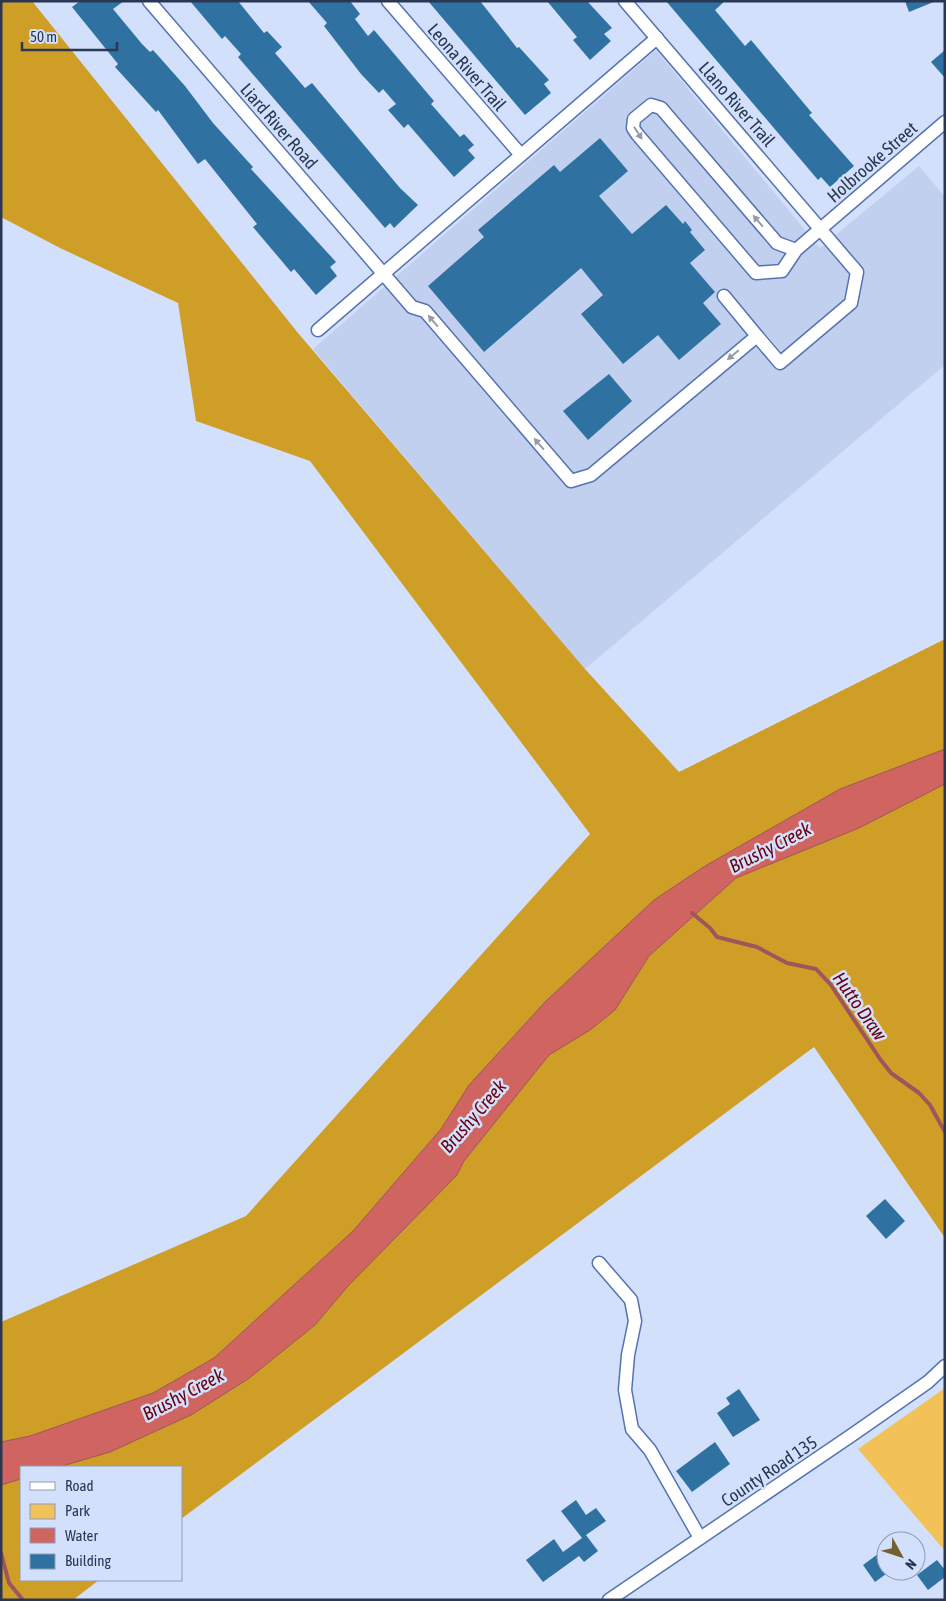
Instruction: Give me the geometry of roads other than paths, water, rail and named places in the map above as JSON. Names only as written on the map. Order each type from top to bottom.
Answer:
[{"type":"street","name":"Liard River Road","points":[[149,1],[412,308],[425,311],[571,481],[591,475],[756,336]]},
{"type":"street","name":"Leona River Trail","points":[[388,1],[521,155]]},
{"type":"street","name":"Llano River Trail","points":[[625,1],[857,272],[851,303],[780,363],[756,336]]},
{"type":"street","points":[[318,330],[657,38]]},
{"type":"street","name":"Holbrooke Street","points":[[796,250],[777,243],[661,108],[651,105],[634,119],[633,128],[637,134],[756,273],[782,270],[796,250],[945,122]]},
{"type":"street","points":[[724,296],[756,336]]},
{"type":"street","points":[[600,1263],[630,1300],[633,1314],[634,1321],[628,1355],[625,1390],[632,1429],[650,1450],[700,1538]]},
{"type":"street","name":"County Road 135","points":[[609,1600],[852,1436],[928,1382],[945,1366]]},
{"type":"water","name":"Brushy Creek","points":[[945,749],[945,784],[859,828],[736,878],[649,956],[615,1010],[590,1030],[549,1055],[464,1161],[457,1175],[348,1286],[315,1325],[248,1379],[191,1415],[110,1452],[62,1466],[20,1466],[20,1479],[1,1485],[1,1442],[30,1436],[153,1393],[214,1358],[353,1231],[441,1129],[469,1085],[546,1001],[654,900],[705,866],[840,789]]},
{"type":"waterway","name":"Hutto Draw","points":[[692,913],[710,928],[717,937],[757,947],[787,963],[816,969],[831,985],[891,1073],[919,1093],[930,1105],[945,1132]]},
{"type":"waterway","points":[[1,1553],[9,1583],[23,1600]]}]
